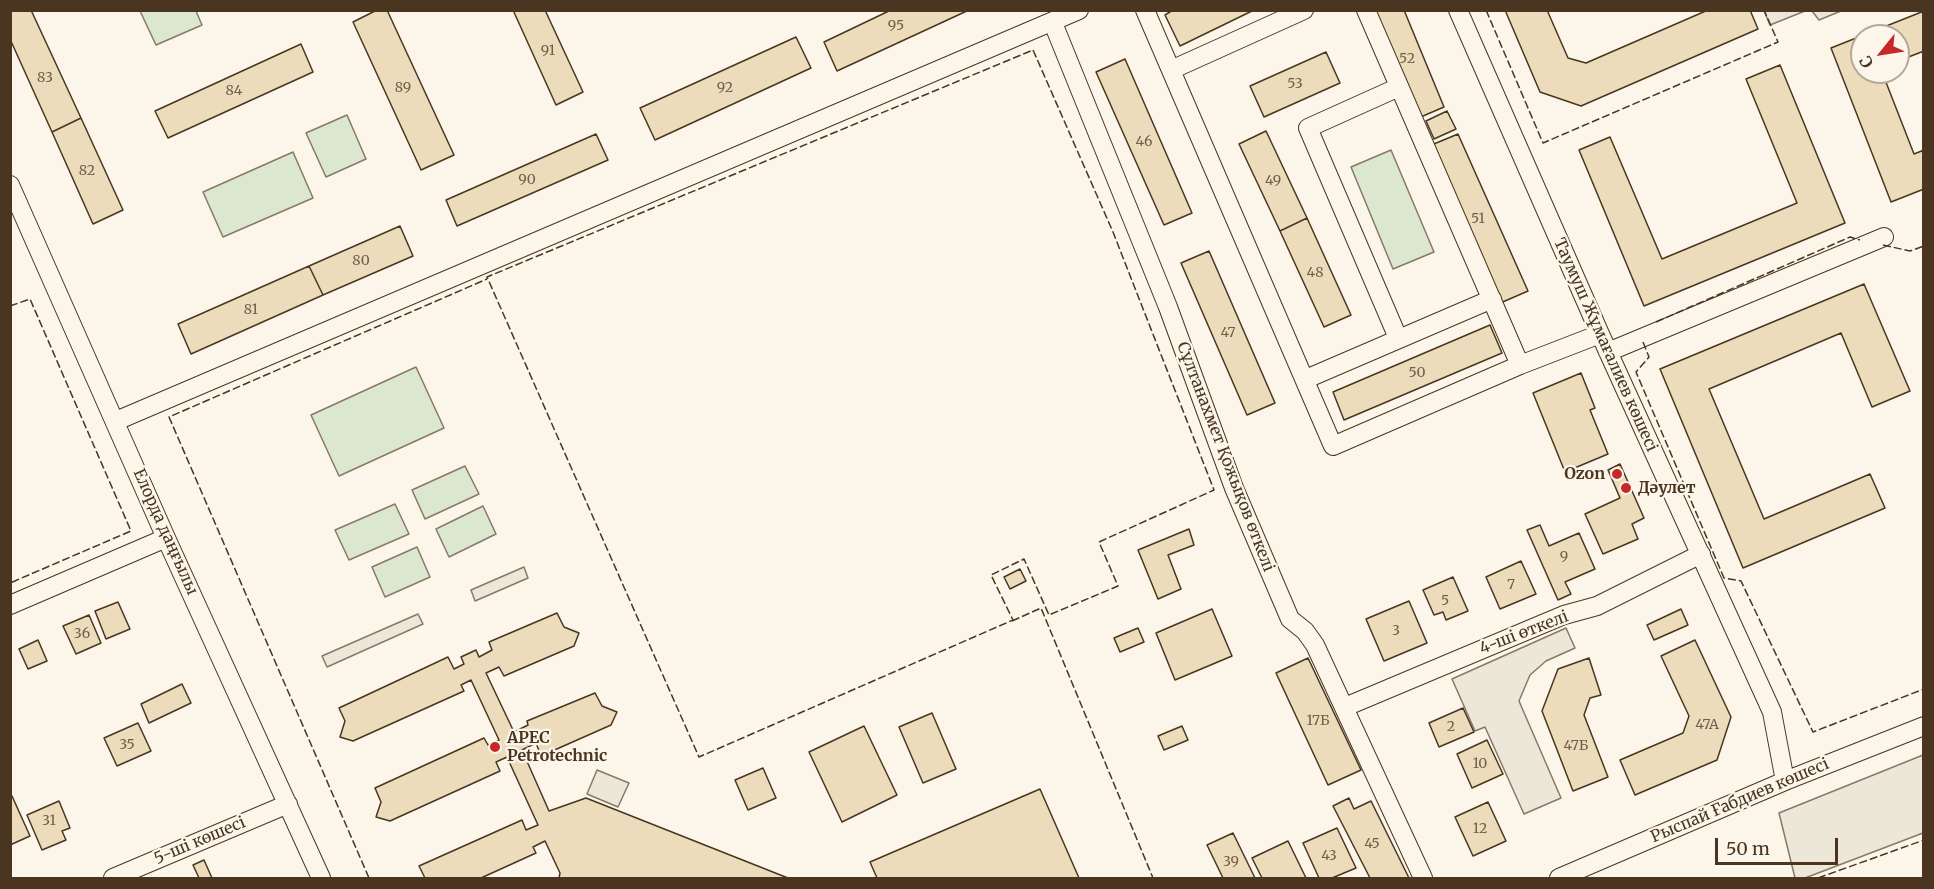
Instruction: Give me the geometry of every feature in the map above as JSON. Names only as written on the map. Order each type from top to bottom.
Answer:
[{"type":"street","points":[[116,421],[671,182],[1053,23],[1078,10]]},
{"type":"street","points":[[1145,10],[1333,446],[1520,365],[1600,334]]},
{"type":"street","points":[[1171,70],[1304,10]]},
{"type":"street","points":[[1366,10],[1520,365]]},
{"type":"street","name":"Таумуш Жұмағалиев көшесі","points":[[1458,10],[1608,352],[1772,712],[1785,781]]},
{"type":"street","name":"Сұлтанахмет Қожықов өткелі","points":[[1053,23],[1168,308],[1234,488],[1290,619],[1305,631],[1315,645],[1423,879]]},
{"type":"street","points":[[1398,338],[1308,128],[1399,87]]},
{"type":"street","name":"Елорда даңғылы","points":[[10,185],[166,538],[321,879]]},
{"type":"street","points":[[1608,352],[1884,237]]},
{"type":"street","points":[[1306,380],[1492,298]]},
{"type":"street","points":[[10,605],[166,538]]},
{"type":"street","name":"4-ші өткелі","points":[[1345,707],[1564,615],[1597,606],[1701,554]]},
{"type":"street","name":"Рыспай Ғабдиев көшесі","points":[[1559,879],[1785,781],[1923,726]]},
{"type":"street","name":"5-ші көшесі","points":[[113,879],[288,804]]},
{"type":"green space","points":[[140,11],[196,11],[202,25],[156,45]]},
{"type":"green space","points":[[347,115],[366,159],[326,177],[306,133]]},
{"type":"green space","points":[[1391,150],[1434,252],[1393,269],[1351,167]]},
{"type":"green space","points":[[293,152],[313,198],[223,237],[203,192]]},
{"type":"green space","points":[[416,367],[444,428],[339,476],[311,415]]},
{"type":"green space","points":[[465,466],[479,494],[425,519],[412,490]]},
{"type":"green space","points":[[395,504],[409,534],[349,560],[335,530]]},
{"type":"green space","points":[[483,506],[496,534],[449,557],[436,529]]},
{"type":"green space","points":[[417,547],[430,577],[385,597],[372,567]]},
{"type":"shaded area","points":[[1764,11],[1805,11],[1770,25]]},
{"type":"shaded area","points":[[1812,11],[1841,11],[1819,20]]},
{"type":"shaded area","points":[[524,567],[528,578],[475,601],[471,590]]},
{"type":"shaded area","points":[[418,614],[423,624],[327,667],[322,656]]},
{"type":"shaded area","points":[[1566,628],[1575,648],[1546,661],[1530,675],[1519,701],[1561,798],[1524,814],[1485,727],[1475,731],[1452,679]]},
{"type":"shaded area","points":[[1923,755],[1923,833],[1805,878],[1795,878],[1779,813]]},
{"type":"shaded area","points":[[597,770],[629,783],[618,807],[587,794]]},
{"type":"building","points":[[10,10],[31,10],[81,118],[52,132],[10,39]]},
{"type":"building","points":[[377,10],[387,10],[454,155],[421,170],[353,22]]},
{"type":"building","points":[[513,10],[545,10],[583,92],[556,105]]},
{"type":"building","points":[[891,10],[969,10],[837,71],[824,42]]},
{"type":"building","points":[[1173,10],[1254,10],[1180,46],[1165,15]]},
{"type":"building","points":[[1371,10],[1404,10],[1444,107],[1416,119]]},
{"type":"building","points":[[1505,10],[1547,10],[1568,58],[1586,63],[1708,10],[1750,10],[1758,29],[1581,106],[1540,92]]},
{"type":"building","points":[[1924,11],[1924,51],[1910,56],[1910,24],[1891,24]]},
{"type":"building","points":[[796,37],[811,68],[655,140],[640,108]]},
{"type":"building","points":[[1850,40],[1850,84],[1887,84],[1914,154],[1924,150],[1924,189],[1891,202],[1831,48]]},
{"type":"building","points":[[301,44],[313,72],[168,138],[155,111]]},
{"type":"building","points":[[1326,52],[1340,83],[1264,117],[1250,86]]},
{"type":"building","points":[[1125,59],[1192,213],[1164,225],[1096,72]]},
{"type":"building","points":[[1780,65],[1845,223],[1644,306],[1579,150],[1610,137],[1662,259],[1797,203],[1746,79]]},
{"type":"building","points":[[1447,111],[1456,129],[1434,139],[1426,121]]},
{"type":"building","points":[[81,118],[123,210],[93,224],[52,132]]},
{"type":"building","points":[[1266,131],[1307,218],[1280,231],[1239,144]]},
{"type":"building","points":[[596,134],[608,160],[457,226],[446,200]]},
{"type":"building","points":[[1458,134],[1528,291],[1498,304],[1429,146]]},
{"type":"building","points":[[1307,218],[1351,315],[1324,327],[1280,231]]},
{"type":"building","points":[[400,226],[413,256],[323,295],[309,266]]},
{"type":"building","points":[[1209,251],[1275,403],[1247,415],[1181,263]]},
{"type":"building","points":[[309,266],[323,295],[191,354],[178,324]]},
{"type":"building","points":[[1864,284],[1910,391],[1872,407],[1841,333],[1709,389],[1764,519],[1870,474],[1885,508],[1743,568],[1660,369]]},
{"type":"building","points":[[1490,325],[1502,353],[1344,420],[1333,392]]},
{"type":"building","points":[[1581,373],[1595,408],[1590,410],[1608,454],[1565,472],[1533,393]]},
{"type":"building","points":[[1620,464],[1644,518],[1632,524],[1638,539],[1603,554],[1585,514],[1620,498],[1608,470]]},
{"type":"building","points":[[1540,525],[1549,546],[1579,533],[1595,569],[1565,582],[1571,594],[1558,600],[1527,530]]},
{"type":"building","points":[[1189,529],[1194,545],[1168,555],[1181,589],[1158,599],[1138,550]]},
{"type":"building","points":[[1521,561],[1536,594],[1500,609],[1486,577]]},
{"type":"building","points":[[1020,569],[1026,581],[1010,589],[1004,577]]},
{"type":"building","points":[[1453,577],[1468,611],[1446,620],[1443,612],[1434,615],[1423,590]]},
{"type":"building","points":[[1409,601],[1427,643],[1384,661],[1366,619]]},
{"type":"building","points":[[118,602],[130,629],[106,639],[95,611]]},
{"type":"building","points":[[1212,609],[1232,656],[1175,680],[1156,633]]},
{"type":"building","points":[[1681,609],[1688,625],[1654,640],[1647,625]]},
{"type":"building","name":"APEC Petrotechnic","points":[[557,613],[564,627],[579,633],[574,646],[504,676],[499,667],[486,673],[514,732],[528,725],[527,721],[595,693],[602,706],[617,712],[611,725],[541,756],[536,743],[522,750],[549,811],[586,798],[788,878],[559,878],[560,873],[545,841],[533,847],[536,853],[481,878],[425,878],[419,866],[522,820],[526,830],[538,825],[507,757],[496,762],[500,771],[390,821],[376,817],[381,802],[375,788],[484,738],[488,745],[499,740],[471,680],[461,685],[464,691],[353,741],[340,737],[345,721],[339,708],[448,657],[454,669],[464,664],[461,657],[476,650],[479,657],[492,650],[489,642]]},
{"type":"building","points":[[89,615],[101,643],[76,654],[63,626]]},
{"type":"building","points":[[1138,628],[1144,642],[1120,652],[1114,638]]},
{"type":"building","points":[[38,640],[47,661],[28,669],[19,649]]},
{"type":"building","points":[[1695,640],[1731,717],[1717,760],[1635,795],[1620,760],[1683,733],[1689,716],[1661,656]]},
{"type":"building","points":[[1308,658],[1361,770],[1328,785],[1276,673]]},
{"type":"building","points":[[1589,658],[1601,695],[1590,698],[1584,715],[1608,777],[1573,791],[1542,711],[1558,669]]},
{"type":"building","points":[[182,684],[191,703],[149,723],[141,704]]},
{"type":"building","points":[[1463,708],[1474,732],[1439,747],[1429,723]]},
{"type":"building","points":[[932,713],[956,769],[923,783],[899,727]]},
{"type":"building","points":[[138,723],[151,751],[117,766],[104,738]]},
{"type":"building","points":[[864,726],[897,795],[842,822],[809,752]]},
{"type":"building","points":[[1182,726],[1188,740],[1164,750],[1158,736]]},
{"type":"building","points":[[1487,740],[1503,774],[1472,788],[1457,754]]},
{"type":"building","points":[[763,768],[776,798],[748,810],[735,780]]},
{"type":"building","points":[[1040,789],[1079,878],[877,878],[870,862]]},
{"type":"building","points":[[12,796],[30,836],[10,845],[10,797]]},
{"type":"building","points":[[1349,798],[1354,809],[1371,801],[1409,878],[1370,878],[1333,806]]},
{"type":"building","points":[[59,801],[70,828],[62,831],[66,840],[42,850],[27,815]]},
{"type":"building","points":[[1488,802],[1506,841],[1473,856],[1455,817]]},
{"type":"building","points":[[1337,828],[1356,868],[1332,878],[1319,878],[1303,843]]},
{"type":"building","points":[[1233,833],[1255,878],[1223,878],[1207,845]]},
{"type":"building","points":[[1288,841],[1306,878],[1262,878],[1252,858]]},
{"type":"building","points":[[204,860],[212,878],[199,878],[193,865]]},
{"type":"fence","points":[[1486,10],[1543,143],[1778,42],[1764,10]]},
{"type":"fence","points":[[1033,50],[1113,232],[1214,490],[1099,542],[1118,586],[1049,615],[1024,559],[991,575],[1013,620],[699,757],[487,277],[1033,50]]},
{"type":"fence","points":[[1656,322],[1850,237],[1860,240]]},
{"type":"fence","points":[[1883,245],[1910,251],[1924,246]]},
{"type":"fence","points":[[369,878],[169,417],[487,279]]},
{"type":"fence","points":[[10,306],[30,299],[131,531],[10,583]]},
{"type":"fence","points":[[1643,342],[1649,357],[1636,372],[1724,578],[1741,581],[1813,732],[1924,689]]},
{"type":"fence","points":[[1012,621],[1041,608],[1153,878]]},
{"type":"fence","points":[[1818,878],[1924,840]]},
{"type":"place","name":"Ozon","points":[[1617,474]]},
{"type":"place","name":"Дәулет","points":[[1626,488]]},
{"type":"place","name":"APEC Petrotechnic","points":[[495,747]]}]
